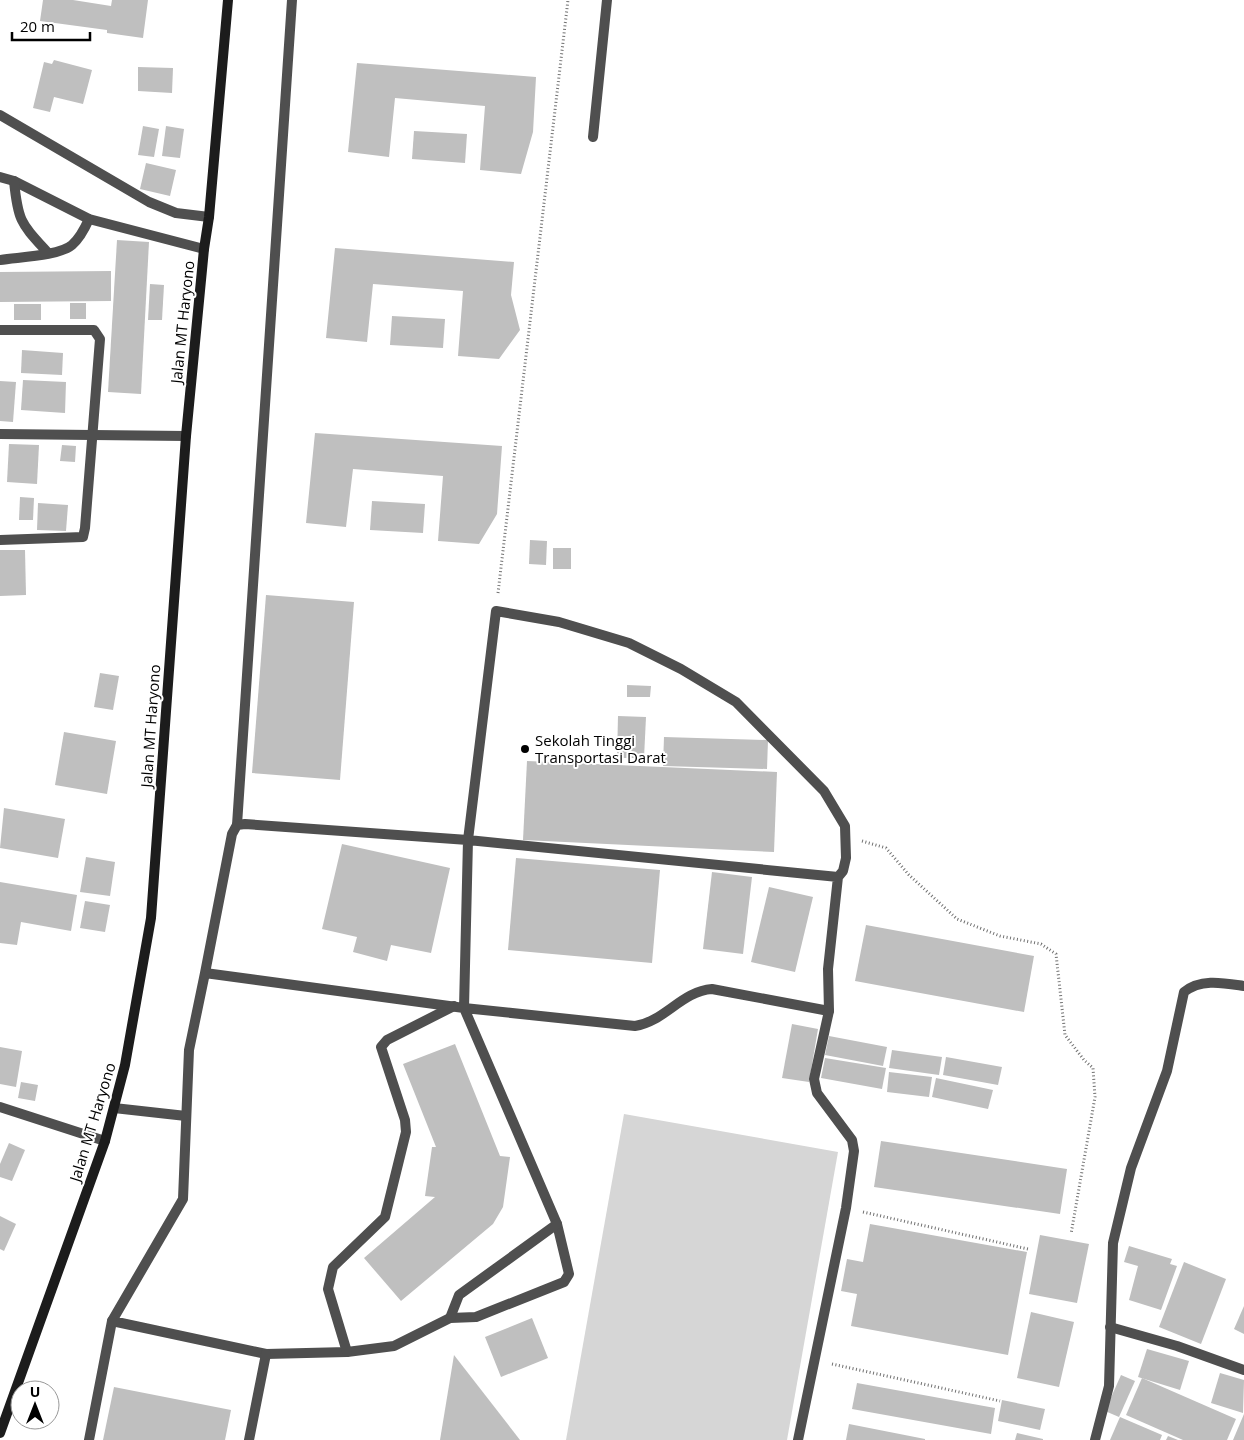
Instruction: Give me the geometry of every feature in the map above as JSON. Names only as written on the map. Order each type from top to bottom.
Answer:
[{"type":"main road","name":"Jalan MT Haryono","points":[[0,1433],[105,1141],[125,1065],[151,918],[186,436],[204,249],[209,217],[228,0]]},
{"type":"street","points":[[89,1440],[112,1321],[183,1200],[189,1050],[206,973],[232,834],[237,825],[292,0]]},
{"type":"street","points":[[593,137],[607,0]]},
{"type":"street","points":[[0,115],[149,202],[176,213],[209,217]]},
{"type":"street","points":[[0,177],[14,181],[90,219],[204,249]]},
{"type":"street","points":[[14,181],[17,211],[21,222],[48,253]]},
{"type":"street","points":[[0,260],[48,253],[71,246],[82,234],[90,219]]},
{"type":"street","points":[[0,330],[94,330],[98,333],[100,339],[83,537],[0,540]]},
{"type":"street","points":[[0,434],[186,436]]},
{"type":"street","points":[[112,1321],[266,1354],[347,1352],[394,1346],[450,1318],[476,1317],[568,1278],[570,1274],[557,1224],[459,1007],[468,840],[496,611],[559,622],[629,643],[681,669],[736,702],[824,792],[845,826],[847,837],[846,858],[843,870],[838,877],[828,969],[829,1011],[814,1079],[817,1092],[852,1140],[854,1151],[846,1208],[798,1440]]},
{"type":"street","points":[[237,825],[245,824],[468,840],[838,877]]},
{"type":"street","points":[[206,973],[459,1007],[635,1026],[648,1024],[694,993],[712,989],[829,1011]]},
{"type":"street","points":[[1095,1440],[1109,1386],[1113,1243],[1131,1168],[1167,1071],[1184,992],[1197,984],[1244,986]]},
{"type":"street","points":[[347,1352],[328,1289],[330,1278],[333,1267],[385,1217],[406,1132],[405,1120],[381,1048],[387,1040],[459,1007]]},
{"type":"street","points":[[0,1107],[105,1141]]},
{"type":"street","points":[[114,1108],[186,1116]]},
{"type":"street","points":[[450,1318],[460,1295],[557,1224]]},
{"type":"street","points":[[1110,1327],[1177,1346],[1244,1370]]},
{"type":"street","points":[[249,1440],[266,1354]]},
{"type":"path","points":[[496,611],[568,0]]},
{"type":"path","points":[[847,837],[886,848],[909,875],[957,920],[1000,936],[1041,944],[1056,954],[1065,1034],[1084,1060],[1093,1068],[1095,1097],[1071,1234]]},
{"type":"path","points":[[846,1208],[1028,1249]]},
{"type":"path","points":[[814,1360],[1000,1401]]},
{"type":"shaded area","points":[[624,1114],[838,1152],[787,1440],[566,1440]]},
{"type":"building","points":[[43,0],[73,0],[111,6],[112,0],[148,0],[143,38],[107,33],[107,30],[40,21]]},
{"type":"building","points":[[54,60],[92,70],[83,104],[54,97],[50,112],[33,108],[44,62],[52,64]]},
{"type":"building","points":[[357,63],[536,77],[533,132],[521,174],[480,170],[485,106],[395,98],[389,157],[348,152]]},
{"type":"building","points":[[138,67],[173,68],[172,93],[138,91]]},
{"type":"building","points":[[143,126],[159,129],[154,157],[138,155]]},
{"type":"building","points":[[166,126],[184,129],[180,158],[162,156]]},
{"type":"building","points":[[414,131],[467,134],[465,163],[412,159]]},
{"type":"building","points":[[146,163],[176,170],[170,196],[140,189]]},
{"type":"building","points":[[117,240],[149,242],[141,394],[108,392]]},
{"type":"building","points":[[335,248],[514,262],[511,295],[520,330],[499,359],[458,356],[463,291],[373,284],[367,342],[326,338]]},
{"type":"building","points":[[111,271],[111,301],[0,302],[0,272]]},
{"type":"building","points":[[150,284],[164,285],[162,320],[148,320]]},
{"type":"building","points":[[70,303],[86,303],[86,319],[70,319]]},
{"type":"building","points":[[14,304],[41,304],[41,320],[14,320]]},
{"type":"building","points":[[392,316],[445,319],[443,348],[390,345]]},
{"type":"building","points":[[22,350],[63,353],[62,375],[21,373]]},
{"type":"building","points":[[23,380],[66,382],[65,413],[21,410]]},
{"type":"building","points":[[0,381],[16,382],[13,422],[0,421]]},
{"type":"building","points":[[315,433],[502,446],[497,514],[479,544],[438,541],[443,476],[353,469],[346,527],[306,523]]},
{"type":"building","points":[[9,444],[39,445],[37,484],[7,482]]},
{"type":"building","points":[[62,445],[76,446],[75,462],[60,461]]},
{"type":"building","points":[[20,497],[34,498],[33,520],[19,520]]},
{"type":"building","points":[[372,501],[425,504],[423,533],[370,530]]},
{"type":"building","points":[[38,503],[68,505],[66,531],[37,530]]},
{"type":"building","points":[[530,540],[547,541],[546,565],[529,564]]},
{"type":"building","points":[[553,548],[571,548],[571,569],[553,569]]},
{"type":"building","points":[[0,550],[25,550],[26,595],[0,596]]},
{"type":"building","points":[[266,595],[354,602],[340,780],[252,773]]},
{"type":"building","points":[[100,673],[119,676],[113,710],[94,707]]},
{"type":"building","points":[[627,685],[651,686],[650,697],[627,697]]},
{"type":"building","points":[[618,716],[646,717],[644,758],[617,758]]},
{"type":"building","points":[[64,732],[116,741],[107,794],[55,785]]},
{"type":"building","points":[[664,737],[768,740],[767,769],[663,766]]},
{"type":"building","points":[[527,761],[777,772],[774,852],[523,840]]},
{"type":"building","points":[[4,808],[65,819],[58,858],[0,848]]},
{"type":"building","points":[[342,844],[450,868],[431,953],[391,945],[387,961],[353,952],[357,937],[322,929]]},
{"type":"building","points":[[86,857],[115,862],[110,896],[80,892]]},
{"type":"building","points":[[516,858],[660,870],[652,963],[508,950]]},
{"type":"building","points":[[712,872],[752,877],[743,954],[703,949]]},
{"type":"building","points":[[0,882],[77,895],[71,931],[21,922],[17,945],[0,943]]},
{"type":"building","points":[[769,887],[813,897],[795,972],[751,962]]},
{"type":"building","points":[[85,901],[110,905],[105,932],[80,928]]},
{"type":"building","points":[[866,925],[1034,956],[1024,1012],[855,981]]},
{"type":"building","points":[[792,1024],[818,1029],[809,1082],[782,1078]]},
{"type":"building","points":[[829,1036],[887,1047],[883,1066],[825,1055]]},
{"type":"building","points":[[455,1044],[500,1156],[510,1157],[503,1207],[493,1224],[401,1301],[364,1258],[435,1197],[425,1196],[432,1147],[436,1147],[403,1064]]},
{"type":"building","points":[[0,1047],[22,1051],[16,1087],[0,1084]]},
{"type":"building","points":[[892,1050],[942,1057],[939,1075],[889,1068]]},
{"type":"building","points":[[946,1057],[1002,1067],[998,1085],[943,1075]]},
{"type":"building","points":[[825,1058],[886,1068],[882,1089],[821,1078]]},
{"type":"building","points":[[889,1072],[932,1077],[929,1097],[887,1092]]},
{"type":"building","points":[[936,1078],[993,1090],[988,1109],[932,1097]]},
{"type":"building","points":[[21,1082],[38,1085],[35,1101],[18,1098]]},
{"type":"building","points":[[881,1141],[1067,1169],[1060,1214],[874,1187]]},
{"type":"building","points":[[9,1143],[25,1150],[12,1181],[0,1177],[0,1164]]},
{"type":"building","points":[[0,1216],[16,1224],[4,1251],[0,1249]]},
{"type":"building","points":[[870,1224],[1027,1252],[1008,1355],[851,1326],[857,1294],[841,1291],[847,1259],[863,1262]]},
{"type":"building","points":[[1040,1235],[1089,1244],[1077,1303],[1029,1294]]},
{"type":"building","points":[[1129,1246],[1172,1259],[1170,1264],[1177,1266],[1161,1310],[1129,1300],[1138,1266],[1124,1262]]},
{"type":"building","points":[[1184,1262],[1226,1279],[1201,1344],[1159,1327]]},
{"type":"building","points":[[1244,1306],[1244,1334],[1234,1329]]},
{"type":"building","points":[[1031,1312],[1074,1322],[1059,1387],[1017,1378]]},
{"type":"building","points":[[532,1318],[548,1358],[501,1377],[485,1337]]},
{"type":"building","points":[[1147,1349],[1189,1361],[1180,1390],[1138,1377]]},
{"type":"building","points":[[454,1355],[520,1440],[440,1440]]},
{"type":"building","points":[[1220,1373],[1244,1380],[1243,1413],[1211,1403]]},
{"type":"building","points":[[1121,1375],[1135,1381],[1119,1417],[1105,1411]]},
{"type":"building","points":[[1142,1378],[1236,1419],[1227,1440],[1183,1440],[1126,1415]]},
{"type":"building","points":[[857,1383],[995,1408],[991,1434],[852,1409]]},
{"type":"building","points":[[114,1387],[231,1410],[225,1440],[103,1440]]},
{"type":"building","points":[[1002,1400],[1045,1409],[1040,1430],[998,1421]]},
{"type":"building","points":[[1244,1414],[1244,1440],[1233,1440]]},
{"type":"building","points":[[1120,1417],[1162,1435],[1160,1440],[1110,1440]]},
{"type":"building","points":[[849,1424],[925,1439],[925,1440],[846,1440]]},
{"type":"building","points":[[1017,1433],[1043,1439],[1043,1440],[1015,1440]]},
{"type":"building","points":[[1168,1436],[1178,1440],[1166,1440]]},
{"type":"place","name":"Sekolah Tinggi Transportasi Darat","points":[[525,749]]}]
